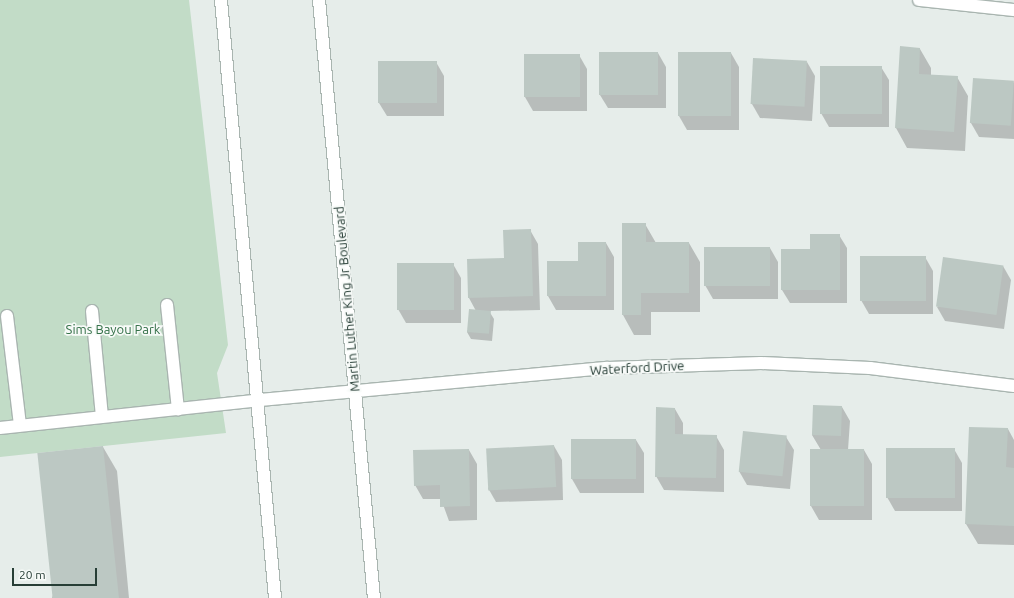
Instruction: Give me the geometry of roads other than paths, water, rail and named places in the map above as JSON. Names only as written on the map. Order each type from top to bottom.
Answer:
[{"type":"main road","points":[[221,0],[260,400],[275,598]]},
{"type":"main road","name":"Martin Luther King Jr Boulevard","points":[[319,0],[374,598]]},
{"type":"main road","points":[[919,0],[1014,10]]},
{"type":"main road","points":[[167,305],[178,409]]},
{"type":"main road","points":[[92,311],[102,417]]},
{"type":"main road","points":[[7,316],[20,425]]},
{"type":"main road","name":"Waterford Drive","points":[[0,428],[356,390],[608,368],[761,363],[870,368],[1014,386]]},
{"type":"park label","name":"Sims Bayou Park","points":[[113,329]]}]
